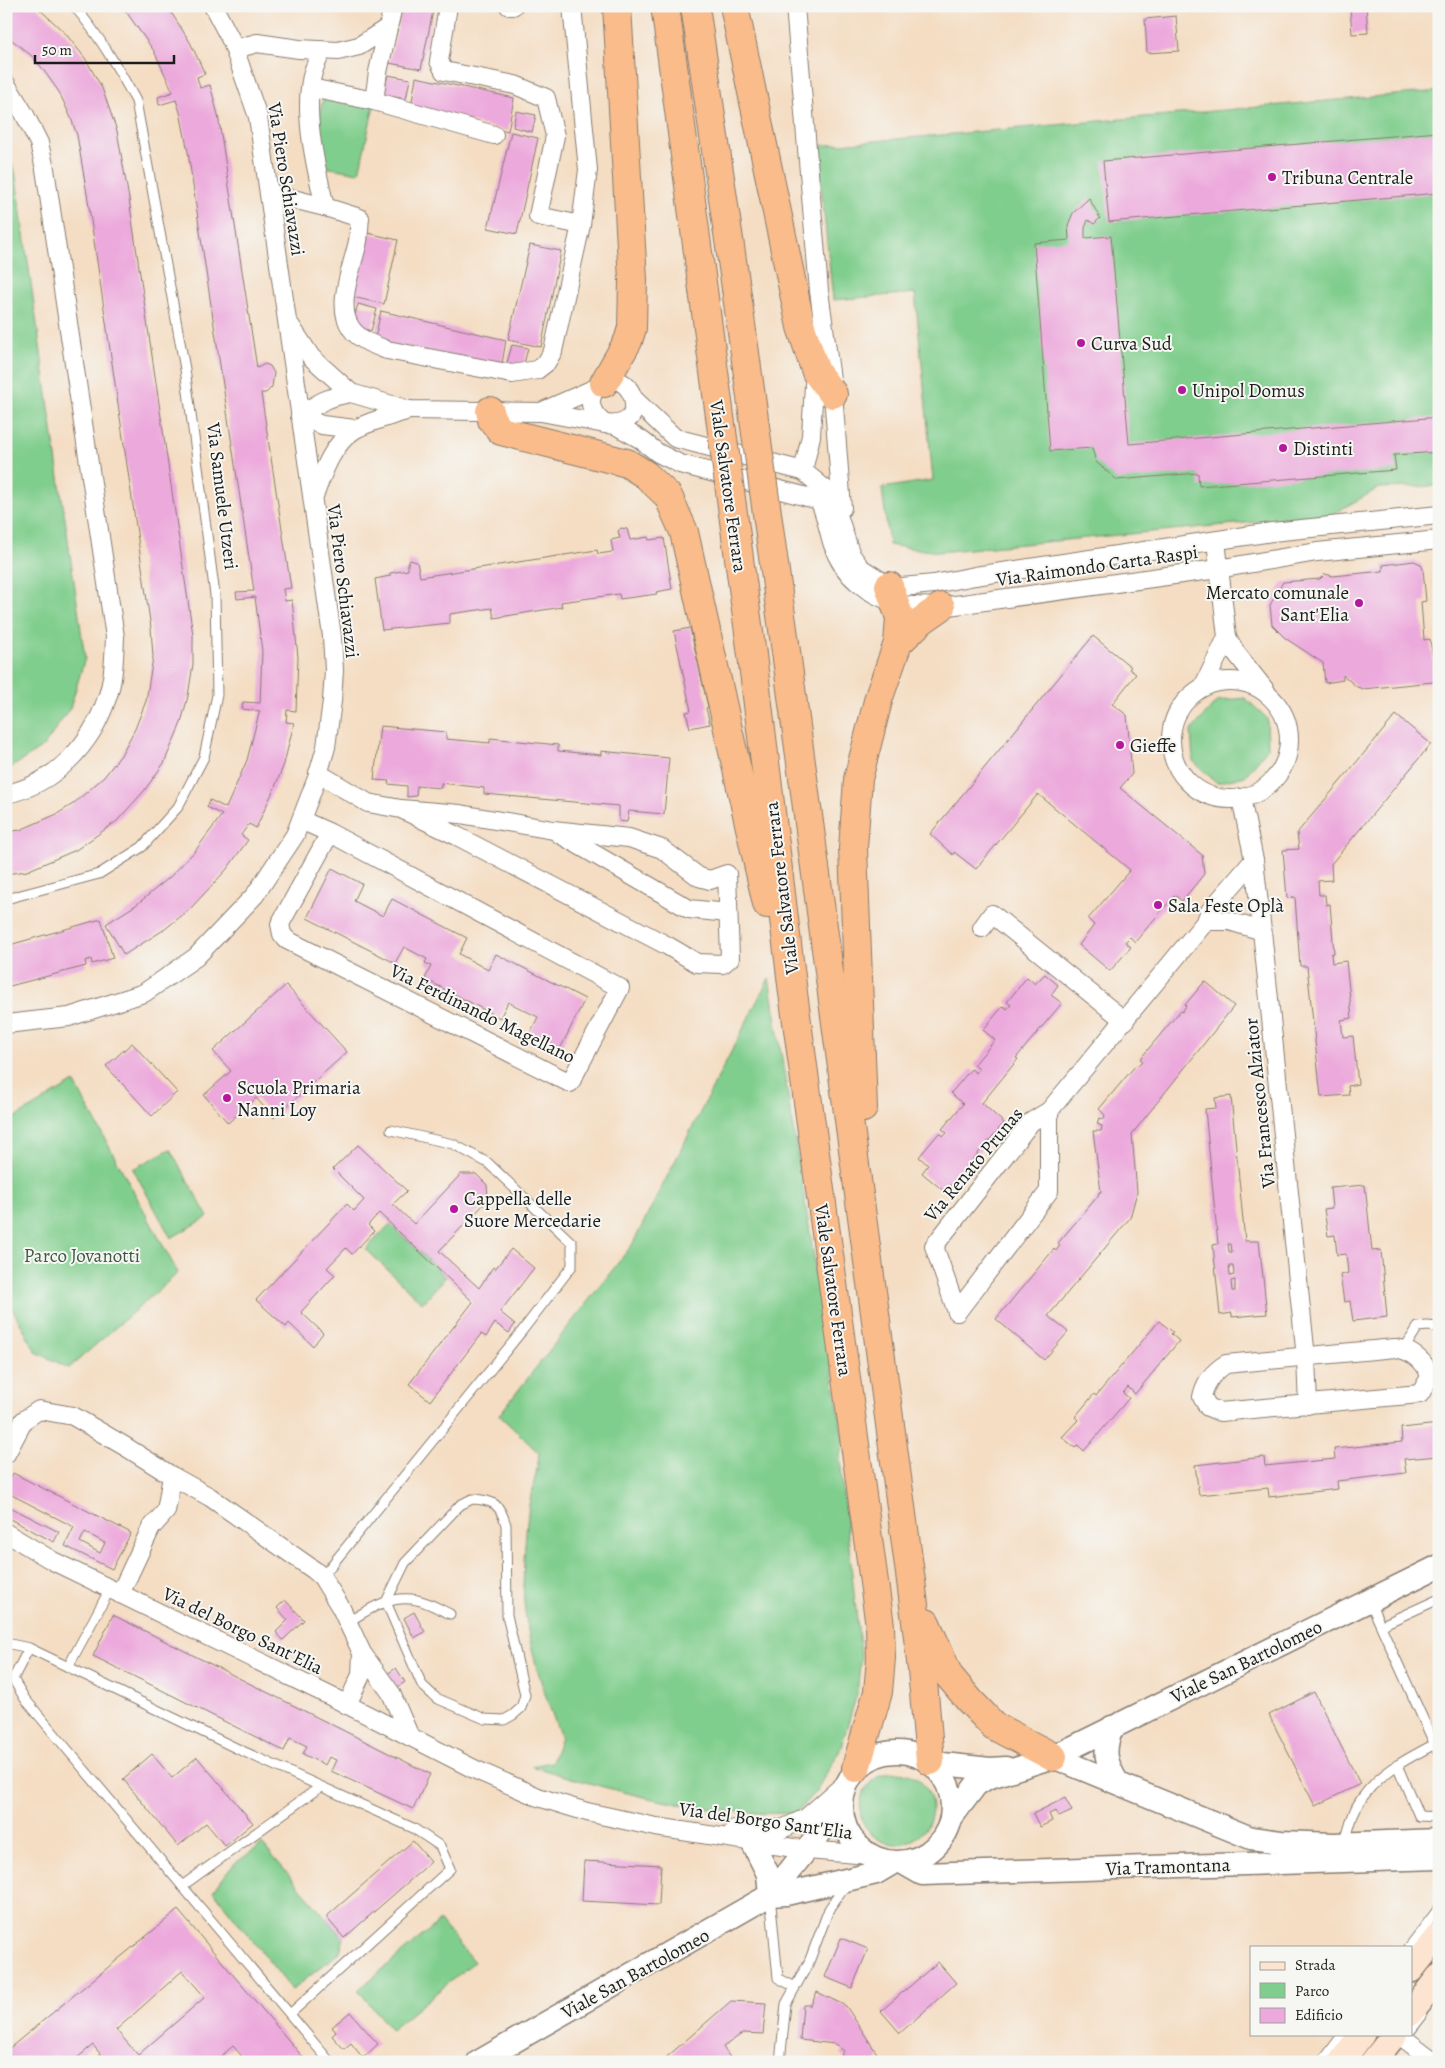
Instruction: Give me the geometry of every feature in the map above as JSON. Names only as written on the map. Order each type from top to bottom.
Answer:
[{"type":"highway","points":[[601,385],[628,341],[632,328],[634,280],[617,6]]},
{"type":"highway","name":"Viale Salvatore Ferrara","points":[[665,6],[752,655],[793,992],[880,1626],[881,1658],[878,1692],[852,1775]]},
{"type":"highway","name":"Viale Salvatore Ferrara","points":[[694,6],[736,288],[851,1132],[911,1581],[931,1762]]},
{"type":"highway","points":[[734,6],[801,327],[815,367],[832,394]]},
{"type":"highway","points":[[490,411],[492,420],[501,430],[627,464],[646,475],[668,496],[684,532],[782,974],[793,992]]},
{"type":"highway","points":[[851,1132],[864,1106],[853,848],[856,803],[858,779],[879,697],[898,643],[900,618],[891,594]]},
{"type":"highway","points":[[898,643],[921,621],[941,607]]},
{"type":"highway","points":[[911,1581],[931,1638],[949,1676],[994,1726],[1053,1757]]},
{"type":"main road","points":[[1412,1969],[1439,1935]]},
{"type":"main road","points":[[1420,2011],[1439,1977]]},
{"type":"main road","points":[[1341,2062],[1360,2036]]},
{"type":"main road","points":[[1373,2062],[1402,2036]]},
{"type":"street","name":"Via Piero Schiavazzi","points":[[6,1024],[69,1017],[144,993],[196,957],[255,895],[295,835],[326,747],[334,670],[332,636],[258,117],[235,49],[213,6]]},
{"type":"street","points":[[374,101],[387,28],[393,6]]},
{"type":"street","points":[[448,6],[439,61],[444,71],[515,86],[546,98],[556,136],[538,216],[581,225]]},
{"type":"street","points":[[269,193],[360,218],[358,240],[345,294],[346,316],[351,328],[358,335],[372,344],[387,350],[512,374],[536,370],[546,363],[553,351],[581,225],[588,170],[572,6]]},
{"type":"street","points":[[795,6],[820,291],[840,476],[841,522]]},
{"type":"street","points":[[235,49],[257,43],[322,51],[338,51],[359,46],[387,28]]},
{"type":"street","points":[[322,51],[313,72],[309,103],[314,162],[325,207]]},
{"type":"street","points":[[6,84],[17,100],[39,143],[46,169],[115,637],[114,669],[108,698],[83,746],[65,764],[44,779],[20,791],[6,794]]},
{"type":"street","points":[[311,88],[374,101],[494,135]]},
{"type":"street","points":[[803,471],[811,436],[820,291]]},
{"type":"street","points":[[287,320],[311,357],[351,393]]},
{"type":"street","points":[[541,412],[601,385],[613,381],[622,383],[630,388],[635,400],[676,438],[803,471],[825,497]]},
{"type":"street","points":[[601,385],[592,395],[590,405],[596,417],[640,439],[658,453],[680,464],[825,497]]},
{"type":"street","points":[[300,416],[320,401],[332,396],[351,393],[409,410],[541,412],[610,425],[626,421],[631,416],[635,400]]},
{"type":"street","points":[[313,499],[325,469],[337,448],[354,429],[409,410]]},
{"type":"street","points":[[300,416],[322,425],[354,429]]},
{"type":"street","points":[[825,497],[840,476]]},
{"type":"street","name":"Via Raimondo Carta Raspi","points":[[825,497],[841,522],[851,555],[861,568],[900,604],[941,607],[1218,569],[1317,552],[1439,540]]},
{"type":"street","name":"Via Raimondo Carta Raspi","points":[[825,497],[824,510],[832,545],[840,563],[856,582],[873,594],[891,594],[902,587],[934,584],[975,576],[1216,541],[1439,514]]},
{"type":"street","points":[[1216,541],[1227,637],[1236,653],[1278,703],[1285,716],[1289,731],[1289,746],[1286,761],[1279,774],[1268,786],[1256,794],[1227,800],[1198,790],[1187,781],[1178,769],[1170,741],[1172,726],[1177,712],[1185,700],[1203,686],[1224,680],[1239,680],[1254,684],[1267,692]]},
{"type":"street","points":[[1203,686],[1227,637]]},
{"type":"street","points":[[318,773],[368,803],[400,809],[460,814],[553,830],[629,838],[662,849],[699,877],[710,880],[727,874],[730,958],[722,964],[697,963],[466,840],[400,809]]},
{"type":"street","name":"Via Francesco Alziator","points":[[1241,798],[1254,860],[1262,931],[1306,1358],[1308,1405]]},
{"type":"street","name":"Via Ferdinando Magellano","points":[[301,820],[330,832],[620,988],[570,1083],[287,940],[282,934],[280,924],[330,832]]},
{"type":"street","points":[[553,830],[689,909],[728,913]]},
{"type":"street","name":"Via Renato Prunas","points":[[1049,1111],[1049,1191],[957,1312],[934,1246],[1030,1122],[1049,1111],[1125,1021],[1206,921],[1210,911],[1254,860]]},
{"type":"street","points":[[982,928],[992,914],[1125,1021]]},
{"type":"street","points":[[1206,921],[1229,921],[1262,931]]},
{"type":"street","points":[[1395,1348],[1404,1349],[1428,1368],[1430,1377],[1420,1394],[1220,1412],[1208,1407],[1202,1397],[1204,1385],[1218,1369],[1226,1364],[1306,1358],[1395,1348]]},
{"type":"street","points":[[6,1454],[24,1420],[40,1410],[73,1416],[210,1497],[322,1577],[341,1608],[362,1653],[391,1693],[410,1737]]},
{"type":"street","points":[[115,1591],[151,1528],[166,1511],[172,1476]]},
{"type":"street","name":"Via del Borgo Sant'Elia","points":[[6,1533],[53,1561],[474,1769],[538,1797],[587,1812],[656,1827],[882,1863]]},
{"type":"street","name":"Via del Borgo Sant'Elia","points":[[6,1546],[18,1552],[53,1561]]},
{"type":"street","name":"Viale San Bartolomeo","points":[[951,1818],[976,1785],[987,1778],[1053,1757],[1438,1568]]},
{"type":"street","points":[[347,1705],[361,1675],[362,1653]]},
{"type":"street","points":[[1112,1727],[1107,1740],[1105,1755],[1110,1770],[1118,1784]]},
{"type":"street","points":[[904,1752],[931,1762],[942,1772],[948,1786],[952,1804],[951,1818],[943,1839],[932,1851],[920,1858],[882,1863],[860,1848],[846,1824],[842,1806],[852,1775],[866,1760],[878,1754],[904,1752]]},
{"type":"street","points":[[1053,1757],[1118,1784]]},
{"type":"street","name":"Viale San Bartolomeo","points":[[931,1762],[990,1769],[1022,1766]]},
{"type":"street","name":"Via del Borgo Sant'Elia","points":[[656,1827],[782,1829],[806,1818],[852,1775]]},
{"type":"street","name":"Via Tramontana","points":[[1118,1784],[1252,1838],[1281,1842],[1344,1844],[1439,1840]]},
{"type":"street","name":"Viale San Bartolomeo","points":[[478,2062],[503,2056],[770,1895],[842,1806]]},
{"type":"street","points":[[1211,1864],[1216,1859],[1221,1846],[1218,1825]]},
{"type":"street","points":[[752,1842],[768,1874],[770,1895]]},
{"type":"street","name":"Via Tramontana","points":[[882,1863],[922,1874],[1439,1858]]},
{"type":"street","name":"Viale San Bartolomeo","points":[[770,1895],[786,1894],[882,1863]]},
{"type":"street","points":[[1402,2036],[1435,2062]]},
{"type":"lane","name":"Via Samuele Utzeri","points":[[6,899],[99,874],[142,847],[178,807],[204,757],[218,695],[215,595],[185,369],[136,101],[114,61],[89,23],[74,6]]},
{"type":"lane","points":[[322,1577],[572,1266],[572,1243],[488,1163],[453,1144],[391,1130]]},
{"type":"lane","points":[[1404,1349],[1418,1327],[1439,1327]]},
{"type":"lane","points":[[472,1500],[485,1500],[495,1504],[502,1512],[506,1525],[507,1615],[525,1695],[521,1708],[504,1720],[496,1721],[471,1714],[436,1698],[422,1684],[386,1602],[405,1563],[460,1505],[472,1500]]},
{"type":"lane","points":[[68,1667],[115,1591]]},
{"type":"lane","points":[[1382,1625],[1439,1599]]},
{"type":"lane","points":[[348,1622],[393,1600],[417,1600],[450,1614]]},
{"type":"lane","points":[[1370,1600],[1437,1743],[1439,1754]]},
{"type":"lane","points":[[6,1643],[29,1648],[238,1749],[413,1828],[440,1846],[450,1869],[290,2014]]},
{"type":"lane","points":[[29,1648],[10,1678],[25,1699],[330,2062]]},
{"type":"lane","points":[[1344,1844],[1357,1806],[1380,1777],[1410,1756],[1437,1743]]},
{"type":"lane","points":[[1397,1765],[1420,1816],[1439,1817]]},
{"type":"lane","points":[[182,1886],[320,1787]]},
{"type":"lane","points":[[780,2062],[786,2004],[809,1962],[829,1909],[842,1890],[882,1863]]},
{"type":"lane","points":[[770,1895],[778,1978],[795,1987]]},
{"type":"lane","points":[[1410,1946],[1439,1908]]},
{"type":"lane","points":[[1412,2022],[1420,2011]]},
{"type":"lane","points":[[1322,2062],[1342,2036]]},
{"type":"green space","name":"Unipol Domus","points":[[1439,91],[1439,486],[1379,488],[1331,515],[938,552],[889,545],[882,488],[933,480],[915,293],[833,300],[817,146]]},
{"type":"green space","points":[[327,93],[374,105],[359,173],[325,167],[320,139],[320,118],[323,100]]},
{"type":"green space","points":[[6,152],[15,172],[85,658],[70,708],[44,746],[6,771]]},
{"type":"green space","points":[[1245,698],[1267,718],[1268,748],[1245,776],[1217,783],[1193,761],[1191,731],[1217,701]]},
{"type":"green space","points":[[769,978],[843,1438],[840,1457],[861,1656],[857,1694],[840,1750],[816,1791],[796,1813],[728,1811],[695,1807],[596,1785],[531,1766],[552,1762],[561,1737],[535,1660],[524,1600],[523,1574],[526,1531],[539,1453],[499,1415],[632,1245]]},
{"type":"green space","name":"Parco Jovanotti","points":[[74,1082],[178,1273],[69,1368],[36,1352],[6,1297],[6,1123]]},
{"type":"green space","points":[[170,1149],[208,1217],[171,1238],[133,1169]]},
{"type":"green space","points":[[390,1224],[446,1277],[422,1303],[366,1249]]},
{"type":"green space","points":[[896,1772],[910,1775],[922,1782],[929,1794],[932,1808],[929,1822],[922,1834],[910,1841],[896,1844],[882,1841],[870,1834],[863,1822],[860,1808],[863,1794],[870,1782],[882,1775]]},
{"type":"green space","points":[[262,1844],[344,1938],[340,1952],[292,1990],[213,1891],[234,1864]]},
{"type":"green space","points":[[440,1921],[474,1962],[391,2030],[358,1990]]},
{"type":"building","points":[[6,6],[36,6],[65,33],[85,58],[102,88],[117,131],[129,199],[193,635],[193,664],[181,723],[164,763],[144,791],[117,821],[76,850],[27,871],[6,874],[6,832],[20,830],[57,814],[73,804],[104,777],[121,755],[135,729],[146,701],[153,657],[151,628],[77,135],[59,92],[42,68],[33,57],[6,35]]},
{"type":"building","points":[[122,6],[167,6],[190,42],[205,74],[197,77],[200,88],[210,85],[218,115],[257,368],[265,364],[270,366],[274,373],[272,387],[266,393],[261,393],[291,588],[283,589],[285,601],[292,600],[298,657],[296,711],[287,710],[286,722],[294,723],[284,764],[256,828],[249,824],[241,835],[248,840],[227,869],[190,909],[165,929],[124,955],[106,924],[136,905],[170,877],[195,851],[222,815],[207,807],[210,800],[226,808],[247,760],[260,711],[242,709],[243,702],[260,703],[262,651],[255,597],[237,599],[236,592],[254,591],[188,152],[180,112],[176,100],[159,105],[158,97],[173,92],[154,51]]},
{"type":"building","points":[[403,6],[434,6],[421,69],[389,63]]},
{"type":"building","points":[[1350,6],[1366,6],[1368,33],[1352,34]]},
{"type":"building","points":[[1176,16],[1179,51],[1147,53],[1145,19]]},
{"type":"building","points":[[388,75],[410,79],[406,99],[383,95]]},
{"type":"building","points":[[416,77],[514,98],[508,131],[411,108]]},
{"type":"building","points":[[516,111],[536,115],[532,132],[513,127]]},
{"type":"building","points":[[511,132],[538,138],[517,234],[488,228]]},
{"type":"building","name":"Tribuna Centrale","points":[[1438,132],[1439,193],[1109,222],[1103,161]]},
{"type":"building","points":[[1089,198],[1100,218],[1094,224],[1088,220],[1085,228],[1085,238],[1111,236],[1129,444],[1439,417],[1439,452],[1394,455],[1396,470],[1199,486],[1198,473],[1117,480],[1096,462],[1092,448],[1050,451],[1034,243],[1069,240],[1068,225],[1073,213]]},
{"type":"building","points":[[368,233],[398,240],[384,304],[352,297]]},
{"type":"building","points":[[530,245],[561,251],[541,347],[508,340]]},
{"type":"building","points":[[358,304],[377,309],[371,331],[352,325]]},
{"type":"building","points":[[381,311],[506,340],[501,370],[374,343]]},
{"type":"building","points":[[512,345],[528,348],[523,368],[507,363]]},
{"type":"building","points":[[621,528],[627,529],[630,540],[648,537],[649,540],[664,538],[672,589],[656,592],[657,594],[620,599],[619,594],[561,602],[562,607],[494,618],[492,608],[450,614],[450,623],[382,630],[375,579],[390,576],[390,573],[408,570],[410,560],[417,562],[420,577],[597,550],[598,554],[613,552],[611,540],[620,538],[618,531]]},
{"type":"building","points":[[1414,561],[1421,564],[1423,569],[1426,601],[1421,602],[1424,640],[1430,639],[1436,678],[1433,682],[1363,689],[1357,687],[1343,675],[1343,680],[1325,683],[1323,663],[1285,638],[1272,625],[1270,605],[1283,582],[1320,579],[1325,574],[1333,576],[1383,571],[1383,565]]},
{"type":"building","points":[[690,628],[708,707],[706,708],[710,724],[690,728],[686,712],[691,711],[674,631]]},
{"type":"building","points":[[1093,636],[1131,667],[1129,669],[1136,674],[1112,704],[1127,715],[1132,774],[1120,788],[1202,855],[1204,874],[1182,901],[1175,895],[1135,942],[1130,937],[1125,942],[1131,947],[1110,971],[1079,945],[1094,925],[1088,919],[1130,870],[1038,794],[976,869],[954,852],[953,855],[930,834]]},
{"type":"building","points":[[1396,715],[1431,744],[1331,864],[1332,880],[1318,881],[1319,895],[1325,895],[1326,905],[1330,904],[1334,953],[1331,954],[1332,963],[1346,961],[1352,1018],[1341,1020],[1343,1037],[1353,1036],[1358,1084],[1348,1086],[1349,1095],[1321,1097],[1307,966],[1300,966],[1295,897],[1287,898],[1283,850],[1299,849],[1297,833]]},
{"type":"building","points":[[380,726],[446,732],[446,739],[490,743],[490,738],[558,745],[558,751],[601,755],[601,751],[669,758],[664,814],[629,811],[627,822],[619,821],[619,806],[484,794],[484,788],[441,783],[441,788],[417,786],[416,796],[407,797],[407,786],[388,784],[389,781],[374,780]]},
{"type":"building","points":[[332,868],[362,884],[354,901],[383,916],[392,899],[467,938],[459,954],[488,970],[496,954],[585,999],[560,1049],[530,1033],[538,1017],[508,1002],[500,1018],[425,979],[431,966],[425,963],[427,959],[404,947],[395,963],[307,918]]},
{"type":"building","points":[[101,919],[113,958],[92,964],[91,959],[85,961],[86,966],[6,987],[6,946]]},
{"type":"building","points":[[1045,974],[1058,985],[1051,995],[1062,1003],[1016,1058],[1018,1059],[982,1103],[1004,1123],[945,1192],[922,1173],[928,1165],[919,1157],[939,1133],[944,1136],[947,1133],[942,1129],[963,1104],[951,1093],[971,1069],[976,1073],[979,1069],[974,1065],[995,1040],[983,1030],[1003,1006],[1007,1009],[1011,1005],[1007,1002],[1027,977],[1035,984]]},
{"type":"building","points":[[1205,981],[1234,1006],[1132,1134],[1137,1192],[1130,1218],[1048,1316],[1068,1332],[1044,1360],[996,1319],[1054,1249],[1056,1251],[1060,1245],[1058,1243],[1098,1196],[1099,1192],[1101,1192],[1093,1131],[1101,1131],[1102,1126],[1097,1124],[1099,1118],[1104,1119],[1105,1115],[1099,1109],[1136,1065],[1138,1066],[1143,1061],[1140,1059],[1180,1011],[1182,1012],[1185,1005]]},
{"type":"building","points":[[286,985],[347,1052],[274,1118],[256,1098],[228,1123],[204,1095],[231,1071],[213,1051]]},
{"type":"building","points":[[132,1043],[177,1092],[152,1116],[106,1066]]},
{"type":"building","points":[[1231,1096],[1245,1241],[1259,1241],[1267,1314],[1232,1317],[1232,1313],[1220,1315],[1213,1245],[1218,1244],[1205,1109],[1216,1108],[1215,1098]],"holes":[[[1228,1244],[1231,1244],[1232,1252],[1229,1252]],[[1229,1266],[1233,1266],[1234,1275],[1230,1276]],[[1235,1280],[1235,1291],[1232,1291],[1231,1281]]]},
{"type":"building","points":[[358,1145],[407,1191],[393,1204],[414,1224],[461,1174],[476,1174],[487,1185],[488,1200],[439,1251],[479,1288],[493,1267],[495,1269],[511,1249],[534,1268],[500,1312],[515,1324],[509,1333],[495,1323],[486,1337],[481,1334],[430,1401],[409,1384],[473,1302],[379,1213],[368,1225],[374,1231],[352,1254],[346,1248],[327,1268],[335,1275],[301,1312],[323,1333],[313,1346],[289,1323],[286,1327],[256,1300],[347,1204],[354,1211],[364,1200],[333,1169]]},
{"type":"building","points":[[1365,1185],[1372,1251],[1381,1250],[1387,1317],[1353,1321],[1350,1301],[1344,1302],[1340,1275],[1348,1273],[1346,1254],[1337,1255],[1335,1235],[1328,1236],[1324,1209],[1332,1208],[1330,1188]]},
{"type":"building","points":[[1159,1321],[1173,1332],[1171,1334],[1179,1341],[1135,1394],[1128,1387],[1123,1393],[1129,1398],[1084,1451],[1078,1445],[1075,1448],[1062,1437],[1078,1420],[1075,1417],[1094,1394],[1096,1396]]},
{"type":"building","points":[[1439,1424],[1439,1456],[1404,1459],[1406,1473],[1337,1481],[1338,1489],[1269,1497],[1268,1488],[1199,1495],[1195,1465],[1264,1457],[1265,1466],[1335,1459],[1334,1449],[1402,1442],[1401,1428]]},
{"type":"building","points":[[13,1473],[131,1533],[112,1569],[65,1546],[74,1527],[6,1492]],"holes":[[[85,1532],[105,1543],[100,1553],[80,1542]]]},
{"type":"building","points":[[6,1505],[59,1532],[54,1542],[6,1517]]},
{"type":"building","points":[[285,1600],[304,1620],[283,1640],[276,1632],[288,1620],[277,1608]]},
{"type":"building","points":[[414,1612],[425,1632],[414,1638],[404,1618]]},
{"type":"building","points":[[113,1615],[430,1774],[413,1809],[331,1771],[336,1760],[329,1757],[325,1765],[303,1754],[307,1746],[290,1738],[284,1751],[93,1656]]},
{"type":"building","points":[[396,1668],[405,1682],[396,1688],[387,1674]]},
{"type":"building","points":[[1314,1692],[1360,1784],[1315,1806],[1269,1715]]},
{"type":"building","points":[[152,1754],[172,1778],[197,1757],[253,1823],[225,1846],[206,1823],[178,1846],[123,1779]]},
{"type":"building","points":[[1065,1798],[1072,1811],[1059,1817],[1056,1811],[1049,1814],[1052,1821],[1040,1827],[1033,1814]]},
{"type":"building","points":[[413,1841],[431,1862],[344,1938],[326,1917]]},
{"type":"building","points":[[584,1861],[661,1865],[659,1905],[582,1901]]},
{"type":"building","points":[[178,1910],[307,2062],[247,2062],[233,2046],[214,2062],[107,2062],[93,2045],[72,2062],[6,2062],[6,2051]],"holes":[[[182,1971],[205,1997],[138,2055],[116,2030]]]},
{"type":"building","points":[[841,1938],[868,1949],[852,1988],[825,1977]]},
{"type":"building","points":[[938,1962],[956,1983],[900,2033],[881,2011]]},
{"type":"building","points":[[817,1992],[846,2006],[880,2058],[876,2062],[848,2062],[841,2055],[844,2051],[835,2044],[800,2040],[803,2005],[811,2005]]},
{"type":"building","points":[[731,2001],[766,2003],[763,2034],[743,2033],[723,2047],[733,2062],[661,2062]]},
{"type":"building","points":[[350,2012],[378,2044],[363,2058],[351,2043],[344,2049],[332,2036],[336,2032],[332,2027]]},
{"type":"place","name":"Tribuna Centrale","points":[[1272,177]]},
{"type":"place","name":"Curva Sud","points":[[1081,343]]},
{"type":"place","name":"Unipol Domus","points":[[1182,390]]},
{"type":"place","name":"Distinti","points":[[1283,448]]},
{"type":"place","name":"Mercato comunale Sant'Elia","points":[[1359,603]]},
{"type":"place","name":"Gieffe","points":[[1120,745]]},
{"type":"place","name":"Sala Feste Oplà","points":[[1158,905]]},
{"type":"place","name":"Scuola Primaria Nanni Loy","points":[[227,1098]]},
{"type":"place","name":"Cappella delle Suore Mercedarie","points":[[454,1209]]}]
